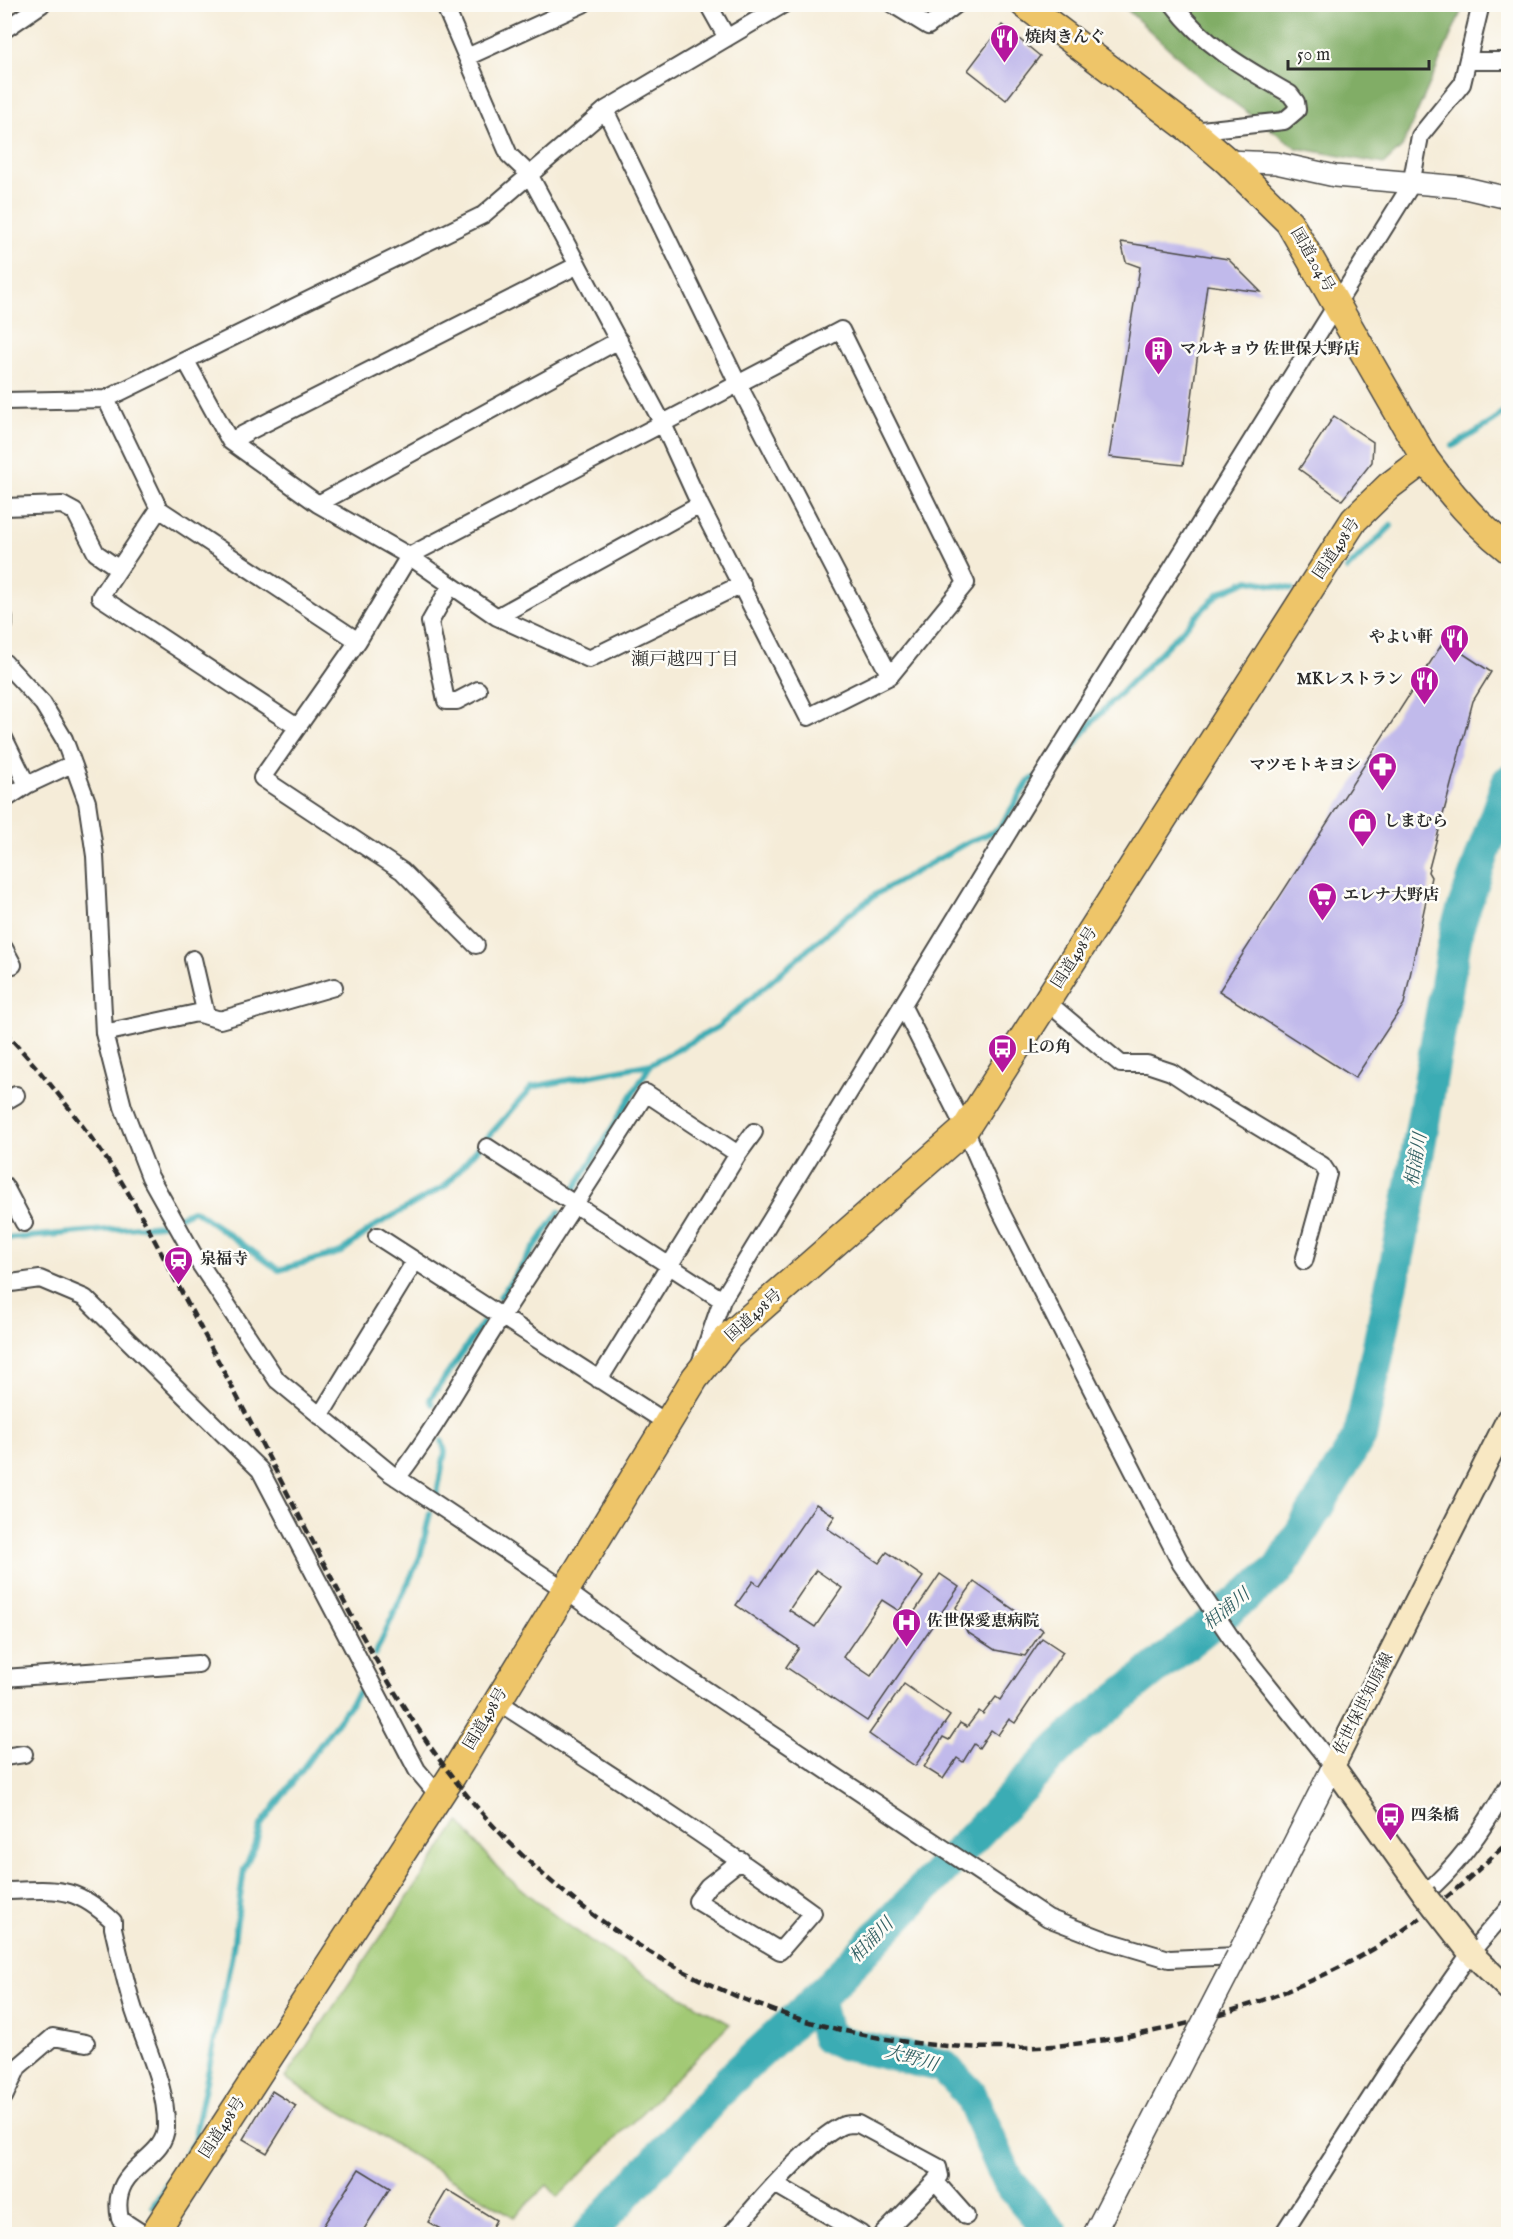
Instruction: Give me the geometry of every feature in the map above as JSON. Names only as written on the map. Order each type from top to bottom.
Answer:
[{"type":"highway","name":"国道204号","points":[[1024,4],[1192,131],[1227,160],[1289,222],[1425,459],[1451,496],[1484,530],[1509,549]]},
{"type":"highway","name":"国道498号","points":[[154,2235],[439,1796],[695,1378],[728,1337],[965,1129],[1354,520],[1389,486],[1425,459]]},
{"type":"main road","name":"佐世保世知原線","points":[[1509,1419],[1333,1766],[1424,1894],[1469,1950],[1509,1989]]},
{"type":"street","points":[[4,30],[42,4]]},
{"type":"street","points":[[444,4],[509,155],[530,174],[663,424],[700,505],[808,717],[890,676],[966,583],[841,330],[663,424],[409,556],[358,640],[262,778],[402,871],[476,945]]},
{"type":"street","points":[[467,57],[583,4]]},
{"type":"street","points":[[708,4],[727,38]]},
{"type":"street","points":[[4,401],[106,399],[483,214],[605,110],[784,4]]},
{"type":"street","points":[[892,4],[928,27],[957,4]]},
{"type":"street","points":[[1173,4],[1185,21],[1222,54],[1290,94],[1296,102],[1297,110],[1284,121],[1192,131]]},
{"type":"street","points":[[695,1378],[722,1300],[1050,764],[1336,302],[1412,185],[1420,136],[1462,84],[1481,4]]},
{"type":"street","points":[[1468,60],[1509,61]]},
{"type":"street","points":[[605,110],[738,384],[890,676]]},
{"type":"street","points":[[1227,160],[1276,163],[1335,176],[1412,185],[1461,187],[1509,198]]},
{"type":"street","points":[[230,441],[578,265]]},
{"type":"street","points":[[318,504],[618,340]]},
{"type":"street","points":[[186,361],[230,441],[318,504],[409,556],[496,617],[589,659],[742,584]]},
{"type":"street","points":[[106,399],[159,509],[358,640]]},
{"type":"street","points":[[4,507],[62,505],[75,512],[96,553],[119,569]]},
{"type":"street","points":[[496,617],[700,505]]},
{"type":"street","points":[[159,509],[100,597],[297,727]]},
{"type":"street","points":[[451,585],[430,622],[446,701],[457,701],[478,690]]},
{"type":"street","points":[[4,617],[4,625]]},
{"type":"street","points":[[4,662],[43,704],[64,739],[87,802],[94,856],[104,1034],[123,1107],[150,1177],[167,1208],[233,1316],[277,1380],[397,1478],[565,1590],[667,1664],[1004,1891],[1048,1918],[1107,1941],[1169,1959],[1237,1956]]},
{"type":"street","points":[[4,738],[27,785]]},
{"type":"street","points":[[4,800],[27,785],[72,764]]},
{"type":"street","points":[[4,948],[13,965]]},
{"type":"street","points":[[193,959],[206,1016]]},
{"type":"street","points":[[104,1034],[197,1013],[220,1020],[334,987]]},
{"type":"street","points":[[1047,1002],[1121,1064],[1147,1064],[1171,1072],[1322,1165],[1328,1174],[1304,1261]]},
{"type":"street","points":[[903,1007],[965,1129],[1000,1210],[1181,1564],[1236,1645],[1333,1766],[1094,2235]]},
{"type":"street","points":[[397,1478],[422,1446],[501,1317],[577,1205],[646,1093],[738,1154]]},
{"type":"street","points":[[599,1380],[738,1154],[754,1132]]},
{"type":"street","points":[[487,1147],[722,1300]]},
{"type":"street","points":[[4,1185],[24,1223]]},
{"type":"street","points":[[377,1236],[667,1424]]},
{"type":"street","points":[[320,1416],[415,1261]]},
{"type":"street","points":[[4,1284],[40,1279],[86,1298],[260,1470],[417,1770],[439,1796]]},
{"type":"street","points":[[4,1678],[198,1664]]},
{"type":"street","points":[[497,1701],[741,1860],[813,1913],[780,1951],[697,1901],[708,1886],[741,1860]]},
{"type":"street","points":[[4,1757],[24,1754]]},
{"type":"street","points":[[1424,1894],[1446,1876],[1492,1814],[1509,1786]]},
{"type":"street","points":[[4,1891],[62,1890],[92,1901],[114,1921],[113,1928],[132,2004],[161,2090],[166,2128],[162,2140],[120,2188],[117,2206],[120,2219],[143,2235]]},
{"type":"street","points":[[1283,2235],[1395,2060],[1469,1950],[1509,1909]]},
{"type":"street","points":[[4,2097],[18,2067],[53,2037],[86,2043]]},
{"type":"street","points":[[731,2235],[775,2184],[831,2132],[846,2124],[858,2124],[938,2166],[940,2176],[884,2235]]},
{"type":"street","points":[[935,2181],[966,2216]]},
{"type":"street","points":[[775,2184],[861,2235]]},
{"type":"green space","points":[[1464,4],[1402,147],[1384,164],[1297,148],[1205,82],[1122,5]]},
{"type":"green space","points":[[459,1822],[504,1874],[557,1917],[642,1973],[730,2024],[558,2197],[547,2185],[514,2217],[285,2078]]},
{"type":"building","name":"焼肉きんぐ","points":[[1002,25],[1040,56],[1006,100],[968,70]]},
{"type":"building","name":"マルキョウ 佐世保大野店","points":[[1121,242],[1228,259],[1261,292],[1207,285],[1183,465],[1109,457],[1140,267],[1126,262]]},
{"type":"building","points":[[1334,416],[1373,442],[1372,462],[1342,500],[1299,469]]},
{"type":"building","points":[[1444,641],[1491,672],[1473,701],[1428,872],[1431,877],[1404,1004],[1355,1078],[1219,991]]},
{"type":"building","points":[[816,1504],[835,1516],[827,1528],[879,1563],[887,1552],[923,1577],[899,1611],[882,1600],[843,1657],[871,1676],[940,1574],[959,1587],[867,1721],[786,1667],[799,1648],[736,1605],[753,1581],[760,1586]],"holes":[[[816,1570],[842,1588],[815,1627],[789,1610]]]},
{"type":"building","points":[[974,1582],[1043,1630],[1025,1656],[995,1650],[967,1632],[956,1607]]},
{"type":"building","points":[[1042,1638],[1063,1652],[1015,1723],[1009,1719],[998,1735],[991,1730],[979,1748],[974,1744],[963,1762],[957,1758],[943,1779],[924,1767],[943,1737],[949,1740],[960,1723],[967,1727],[979,1711],[983,1714],[996,1697],[1000,1700]]},
{"type":"building","points":[[904,1684],[950,1716],[915,1766],[869,1734]]},
{"type":"building","points":[[272,2091],[296,2106],[267,2153],[243,2139]]},
{"type":"building","points":[[359,2169],[390,2188],[361,2234],[318,2234]]},
{"type":"building","points":[[447,2190],[496,2220],[488,2234],[449,2234],[428,2222]]},
{"type":"waterway","points":[[1453,446],[1494,421],[1508,407]]},
{"type":"waterway","points":[[1347,569],[1391,526]]},
{"type":"waterway","points":[[1052,771],[1057,768],[1092,722],[1219,593],[1249,580],[1292,589]]},
{"type":"waterway","points":[[4,1239],[161,1225],[194,1210],[279,1270],[341,1252],[375,1226],[445,1186],[532,1087],[651,1064],[718,1027],[843,919],[878,893],[968,842],[998,830],[1029,781],[1037,777]]},
{"type":"waterway","name":"相浦川","points":[[589,2234],[728,2082],[817,1999],[1070,1737],[1279,1569],[1360,1436],[1409,1202],[1457,928],[1508,782]]},
{"type":"waterway","points":[[574,1190],[651,1064]]},
{"type":"waterway","points":[[500,1297],[559,1212]]},
{"type":"waterway","points":[[432,1404],[430,1399],[483,1323]]},
{"type":"waterway","points":[[437,1494],[445,1452],[442,1441]]},
{"type":"waterway","points":[[375,1654],[420,1557],[430,1513]]},
{"type":"waterway","points":[[153,2206],[194,2141],[232,1955],[244,1869],[255,1847],[261,1825],[362,1688]]},
{"type":"waterway","name":"大野川","points":[[817,1999],[827,2037],[842,2043],[943,2066],[970,2094],[1008,2181],[1052,2234]]},
{"type":"railway","points":[[4,1031],[62,1099],[124,1186],[357,1626],[428,1743],[484,1815],[555,1885],[621,1934],[691,1975],[729,1993],[807,2021],[887,2039],[928,2044],[1012,2048],[1057,2046],[1103,2040],[1197,2021],[1287,1991],[1330,1972],[1389,1940],[1425,1914],[1508,1842]]},
{"type":"place","name":"焼肉きんぐ","points":[[1004,64]]},
{"type":"place","name":"マルキョウ 佐世保大野店","points":[[1159,376]]},
{"type":"place","name":"やよい軒","points":[[1454,664]]},
{"type":"place","name":"MKレストラン","points":[[1424,706]]},
{"type":"place","name":"マツモトキヨシ","points":[[1382,792]]},
{"type":"place","name":"しまむら","points":[[1363,848]]},
{"type":"place","name":"エレナ大野店","points":[[1322,922]]},
{"type":"place","name":"上の角","points":[[1002,1074]]},
{"type":"place","name":"泉福寺","points":[[179,1286]]},
{"type":"place","name":"佐世保愛恵病院","points":[[906,1648]]},
{"type":"place","name":"四条橋","points":[[1390,1842]]},
{"type":"district","name":"瀬戸越四丁目","points":[[685,660]]}]
